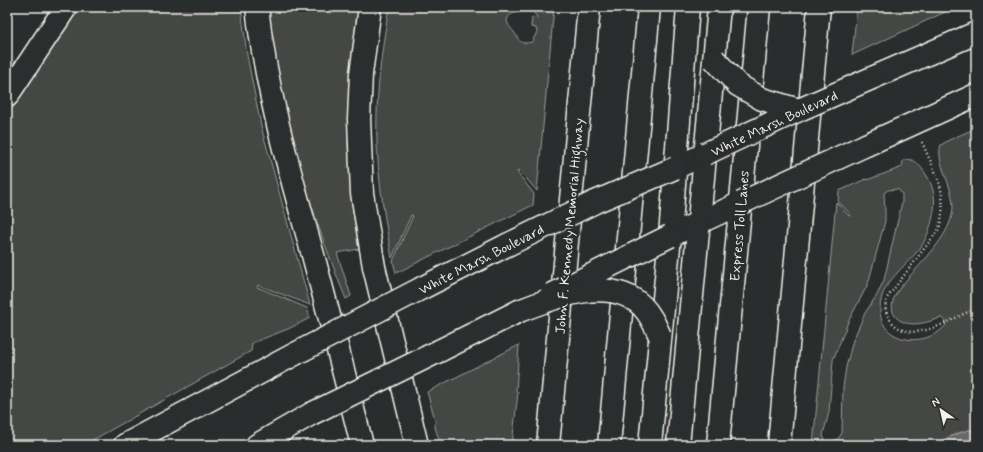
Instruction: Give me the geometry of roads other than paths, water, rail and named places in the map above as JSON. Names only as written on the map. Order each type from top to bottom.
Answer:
[{"type":"highway","points":[[7,96],[66,7]]},
{"type":"highway","points":[[257,7],[264,60],[280,132],[362,445]]},
{"type":"highway","points":[[370,7],[361,74],[359,119],[362,193],[374,267],[416,445]]},
{"type":"highway","name":"John F. Kennedy Memorial Highway","points":[[548,445],[589,7]]},
{"type":"highway","points":[[609,445],[649,7]]},
{"type":"highway","points":[[650,445],[670,236],[688,7]]},
{"type":"highway","name":"Express Toll Lanes","points":[[718,445],[759,7]]},
{"type":"highway","points":[[779,445],[819,7]]},
{"type":"highway","points":[[678,445],[718,16]]},
{"type":"highway","name":"White Marsh Boulevard","points":[[125,445],[296,359],[422,288],[506,245],[602,199],[675,168],[799,110],[967,37]]},
{"type":"highway","points":[[714,59],[738,86],[762,99],[799,110]]},
{"type":"highway","points":[[257,445],[311,414],[670,236],[976,95]]},
{"type":"highway","points":[[519,311],[571,293],[588,291],[610,292],[626,296],[643,307],[651,317],[660,336]]},
{"type":"highway","points":[[157,445],[296,359]]}]
